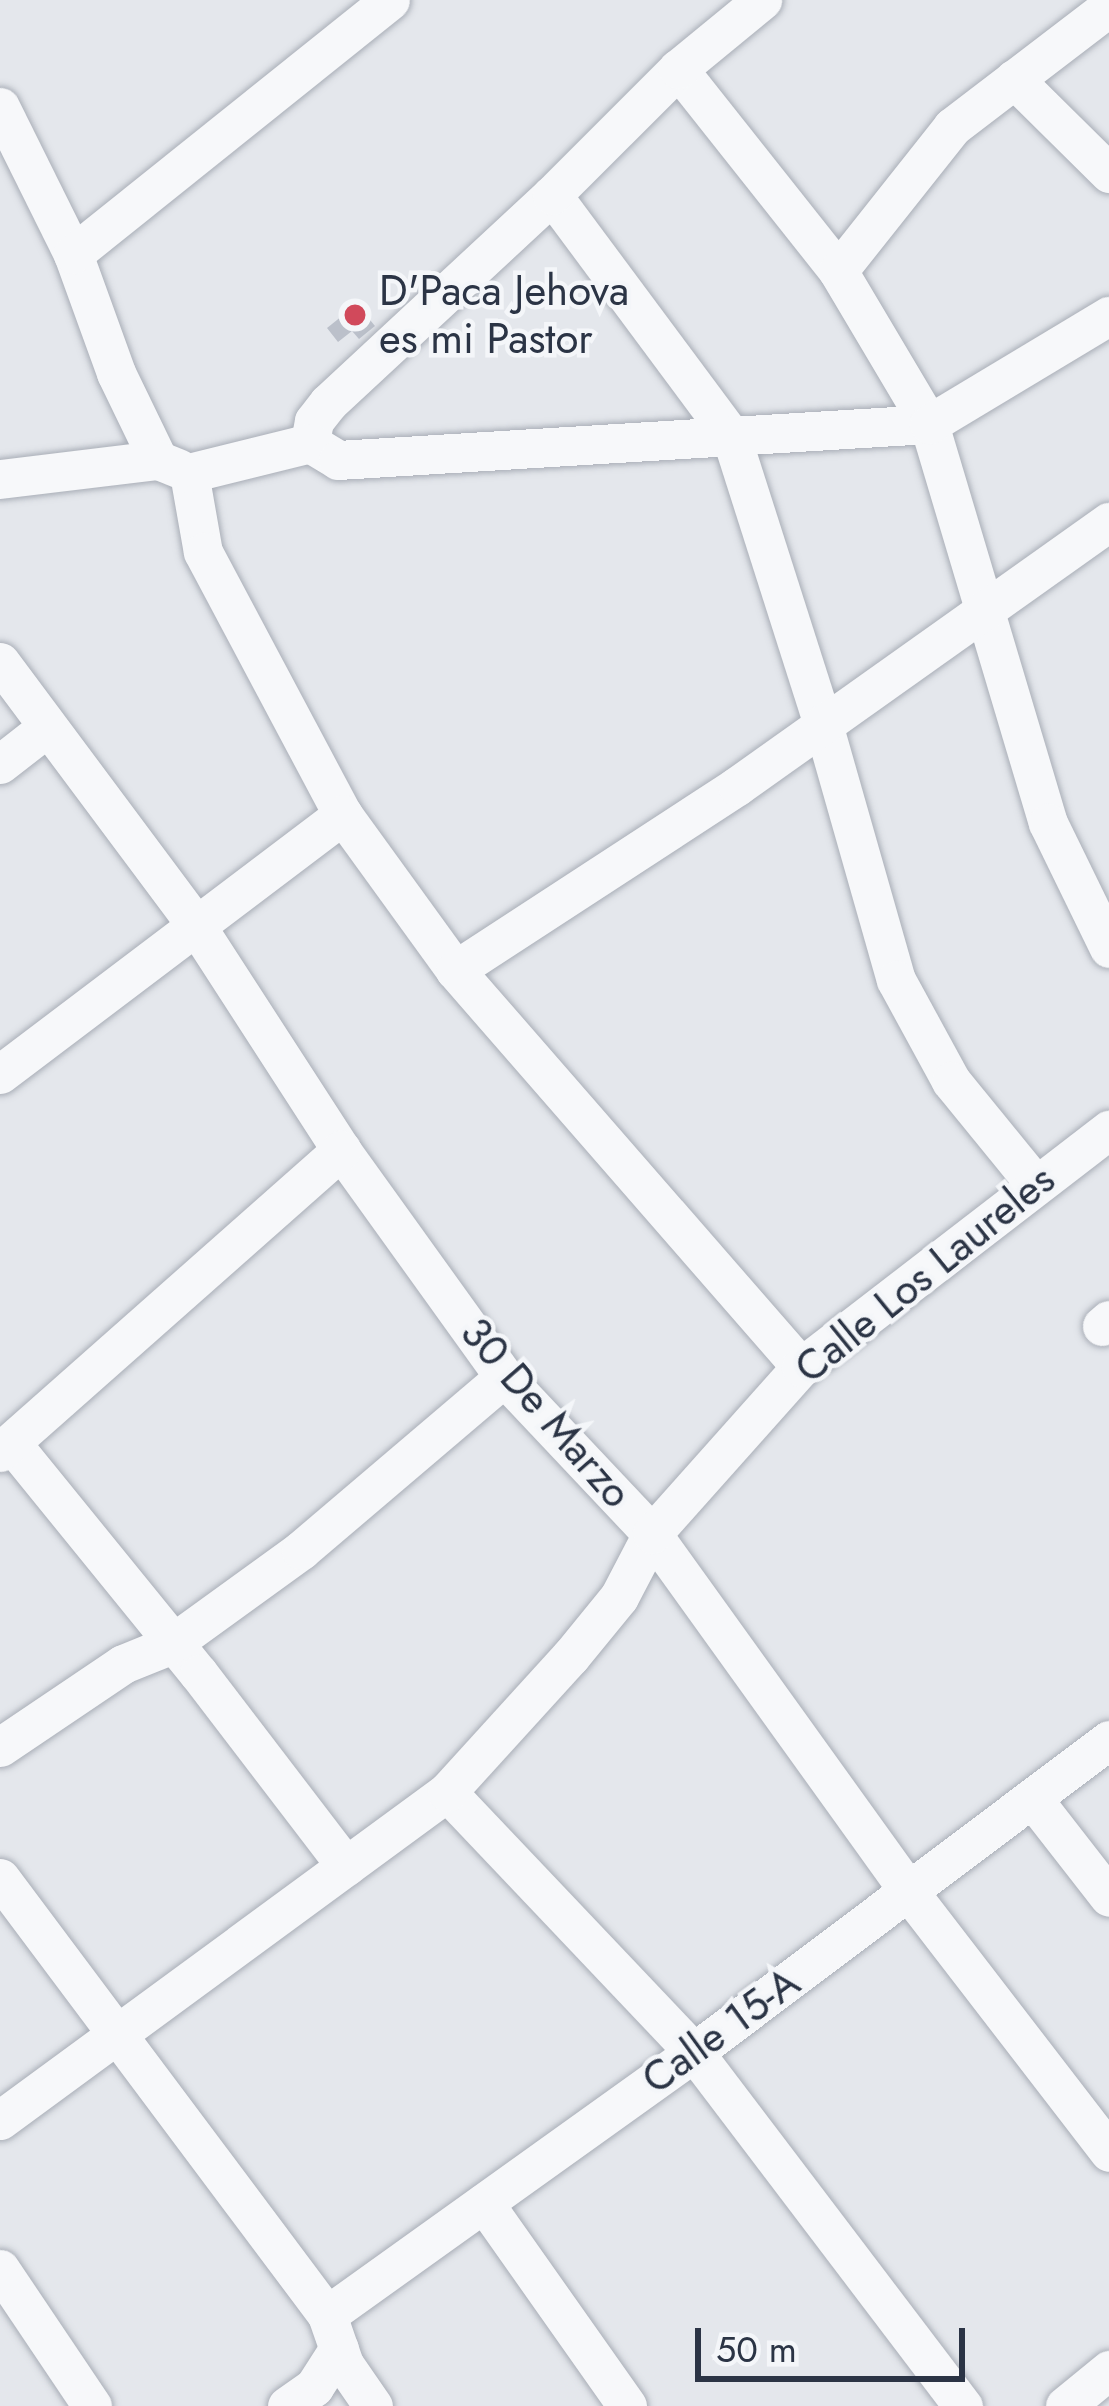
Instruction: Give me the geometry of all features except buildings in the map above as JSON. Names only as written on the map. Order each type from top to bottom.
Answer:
[{"type":"street","points":[[73,254],[390,0]]},
{"type":"street","points":[[310,443],[314,421],[328,403],[552,195],[678,69],[761,0]]},
{"type":"street","points":[[838,271],[952,127],[1109,8]]},
{"type":"street","points":[[678,69],[838,271],[929,424],[1048,823],[1109,948]]},
{"type":"street","points":[[1014,79],[1109,172]]},
{"type":"street","points":[[0,106],[73,254],[116,373],[173,467],[203,553],[344,815],[455,970],[801,1367]]},
{"type":"street","points":[[552,195],[731,436],[824,724],[882,938],[919,1031],[951,1081],[1035,1184]]},
{"type":"street","points":[[0,479],[173,467],[310,443],[338,460],[929,424],[1109,316]]},
{"type":"street","points":[[455,970],[985,614],[1109,522]]},
{"type":"street","name":"30 De Marzo","points":[[0,662],[195,924],[340,1150],[504,1377],[652,1534],[909,1892],[1109,2152]]},
{"type":"street","points":[[0,764],[46,728]]},
{"type":"street","points":[[0,1074],[344,815]]},
{"type":"street","name":"Calle Los Laureles","points":[[0,2120],[447,1792],[619,1597],[652,1534],[801,1367],[1109,1130]]},
{"type":"street","points":[[340,1150],[6,1448],[170,1645],[199,1673],[346,1866]]},
{"type":"street","points":[[0,1747],[123,1664],[170,1645],[301,1550],[504,1377]]},
{"type":"street","name":"Calle 15-A","points":[[287,2406],[314,2387],[333,2331],[484,2203],[694,2052],[1109,1740]]},
{"type":"street","points":[[447,1792],[694,2052],[962,2406]]},
{"type":"street","points":[[1032,1798],[1109,1897]]},
{"type":"street","points":[[0,1878],[333,2331],[373,2406]]},
{"type":"street","points":[[484,2203],[627,2406]]},
{"type":"street","points":[[0,2269],[92,2406]]},
{"type":"street","points":[[1065,2406],[1109,2370]]},
{"type":"place","name":"D'Paca Jehova es mi Pastor","points":[[355,315]]}]
